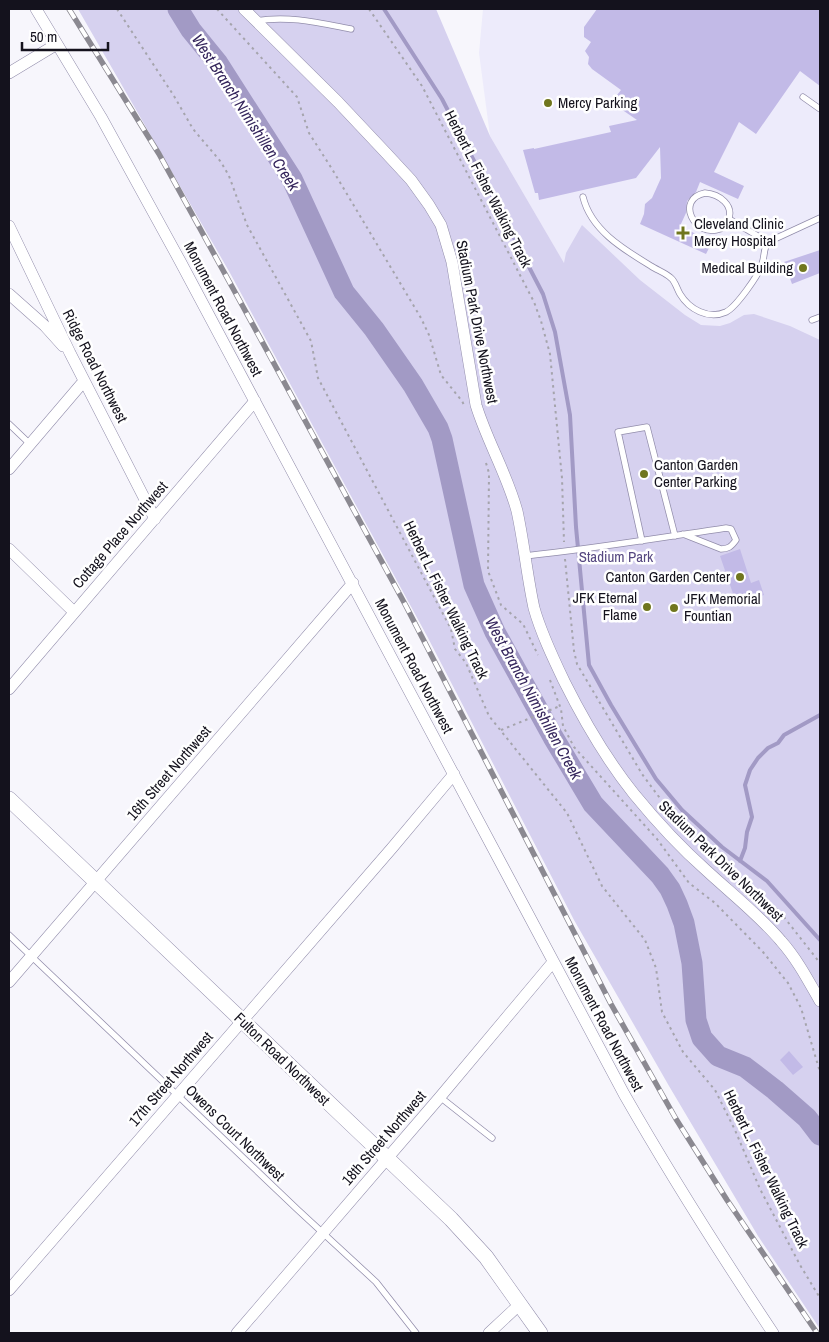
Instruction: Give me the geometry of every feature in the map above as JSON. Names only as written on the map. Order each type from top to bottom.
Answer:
[{"type":"main road","name":"Fulton Road Northwest","points":[[9,799],[469,1238],[486,1257],[540,1333]]},
{"type":"street","name":"Monument Road Northwest","points":[[36,9],[122,155],[353,583],[553,962],[655,1148],[773,1333]]},
{"type":"street","name":"Stadium Park Drive Northwest","points":[[244,9],[411,180],[429,205],[440,225],[452,262],[476,405],[510,488],[517,512],[534,608],[540,628],[555,662],[580,712],[605,754],[639,800],[705,869],[762,920],[781,941],[801,968],[820,1001]]},
{"type":"street","points":[[9,73],[57,44]]},
{"type":"street","name":"Ridge Road Northwest","points":[[9,226],[70,353],[155,519]]},
{"type":"street","points":[[9,294],[45,326],[70,353]]},
{"type":"street","points":[[9,469],[84,380]]},
{"type":"street","name":"Cottage Place Northwest","points":[[9,689],[255,401]]},
{"type":"street","points":[[9,549],[74,612]]},
{"type":"street","name":"16th Street Northwest","points":[[9,982],[353,583]]},
{"type":"street","name":"17th Street Northwest","points":[[9,1290],[454,774]]},
{"type":"street","name":"18th Street Northwest","points":[[237,1333],[440,1097],[553,962]]},
{"type":"street","points":[[488,1333],[520,1304]]},
{"type":"lane","points":[[256,20],[311,21],[351,29]]},
{"type":"lane","points":[[803,97],[820,109]]},
{"type":"lane","points":[[702,194],[716,196],[727,205],[730,213],[729,219],[726,226],[719,229],[713,230],[702,227],[695,223],[691,216],[690,208],[693,201],[702,194]]},
{"type":"lane","points":[[583,197],[588,212],[604,232],[637,257],[672,278],[684,300],[690,306],[705,314],[715,315],[725,312],[739,301],[761,268],[764,248],[768,242],[820,218]]},
{"type":"lane","points":[[729,219],[768,242]]},
{"type":"lane","points":[[812,320],[820,317]]},
{"type":"lane","points":[[9,424],[30,444]]},
{"type":"lane","points":[[642,541],[618,432],[647,427],[675,536]]},
{"type":"lane","points":[[524,556],[567,552],[683,534],[726,528],[731,530],[736,540],[732,546],[727,549],[721,549],[683,534]]},
{"type":"lane","name":"Owens Court Northwest","points":[[9,935],[323,1234],[376,1282],[416,1333]]},
{"type":"lane","points":[[440,1097],[492,1138]]},
{"type":"path","name":"Herbert L. Fisher Walking Track","points":[[117,9],[174,96],[193,129],[221,162],[229,176],[246,225],[311,341],[321,386],[451,629],[455,649],[466,663],[489,716],[566,812],[602,886],[644,940],[656,968],[662,1012],[683,1052],[715,1090],[736,1130],[760,1189],[800,1265],[820,1298]]},
{"type":"path","points":[[142,9],[151,9]]},
{"type":"path","name":"Herbert L. Fisher Walking Track","points":[[369,9],[422,86],[534,302],[541,321],[550,354],[562,478],[574,651],[577,664],[642,774],[662,801],[705,845],[780,912],[820,963]]},
{"type":"path","points":[[501,730],[560,706]]},
{"type":"shaded area","name":"Cleveland Clinic Mercy Hospital","points":[[483,9],[820,9],[820,424],[602,329],[490,136],[479,53]]},
{"type":"green space","name":"Stadium Park","points":[[78,9],[436,9],[490,136],[564,263],[566,253],[582,225],[640,280],[701,325],[720,326],[744,315],[754,314],[790,326],[820,340],[820,1329],[758,1236],[574,920],[427,636],[230,273]]},
{"type":"building","name":"Cleveland Clinic Mercy Hospital","points":[[597,9],[820,9],[820,86],[800,71],[756,134],[739,122],[714,172],[744,186],[738,199],[700,182],[696,192],[687,201],[686,213],[680,226],[712,242],[706,254],[640,224],[645,204],[652,198],[661,178],[660,147],[636,178],[539,200],[538,193],[535,193],[523,150],[611,132],[609,126],[637,120],[621,109],[626,102],[617,95],[621,90],[588,64],[589,57],[585,51],[591,42],[584,37],[584,27]]},
{"type":"building","name":"Medical Building","points":[[820,250],[820,273],[792,284],[784,262]]},
{"type":"building","points":[[740,549],[751,583],[759,580],[764,595],[737,605],[720,556]]},
{"type":"building","points":[[789,1051],[803,1067],[793,1075],[780,1060]]},
{"type":"waterway","name":"West Branch Nimishillen Creek","points":[[178,9],[191,30],[217,62],[292,179],[344,292],[374,329],[413,385],[438,428],[474,585],[495,632],[553,737],[593,804],[660,875],[670,889],[677,904],[684,923],[692,963],[696,1020],[702,1038],[718,1056],[745,1067],[775,1090],[807,1118],[820,1135]]},
{"type":"waterway","points":[[384,9],[442,99],[543,294],[555,332],[570,415],[576,527],[589,665],[656,779],[682,810],[722,847],[767,881],[820,940]]},
{"type":"waterway","points":[[740,861],[752,817],[745,785],[750,770],[758,758],[768,748],[778,743],[784,735],[820,715]]},
{"type":"railway","points":[[69,9],[159,154],[241,303],[406,606],[611,1004],[676,1119],[727,1200],[817,1333]]},
{"type":"place","name":"Mercy Parking","points":[[548,103]]},
{"type":"place","name":"Cleveland Clinic Mercy Hospital","points":[[683,233]]},
{"type":"place","name":"Medical Building","points":[[803,268]]},
{"type":"place","name":"Canton Garden Center Parking","points":[[644,474]]},
{"type":"place","name":"Canton Garden Center","points":[[740,577]]},
{"type":"place","name":"JFK Eternal Flame","points":[[647,607]]},
{"type":"place","name":"JFK Memorial Fountian","points":[[674,608]]}]
